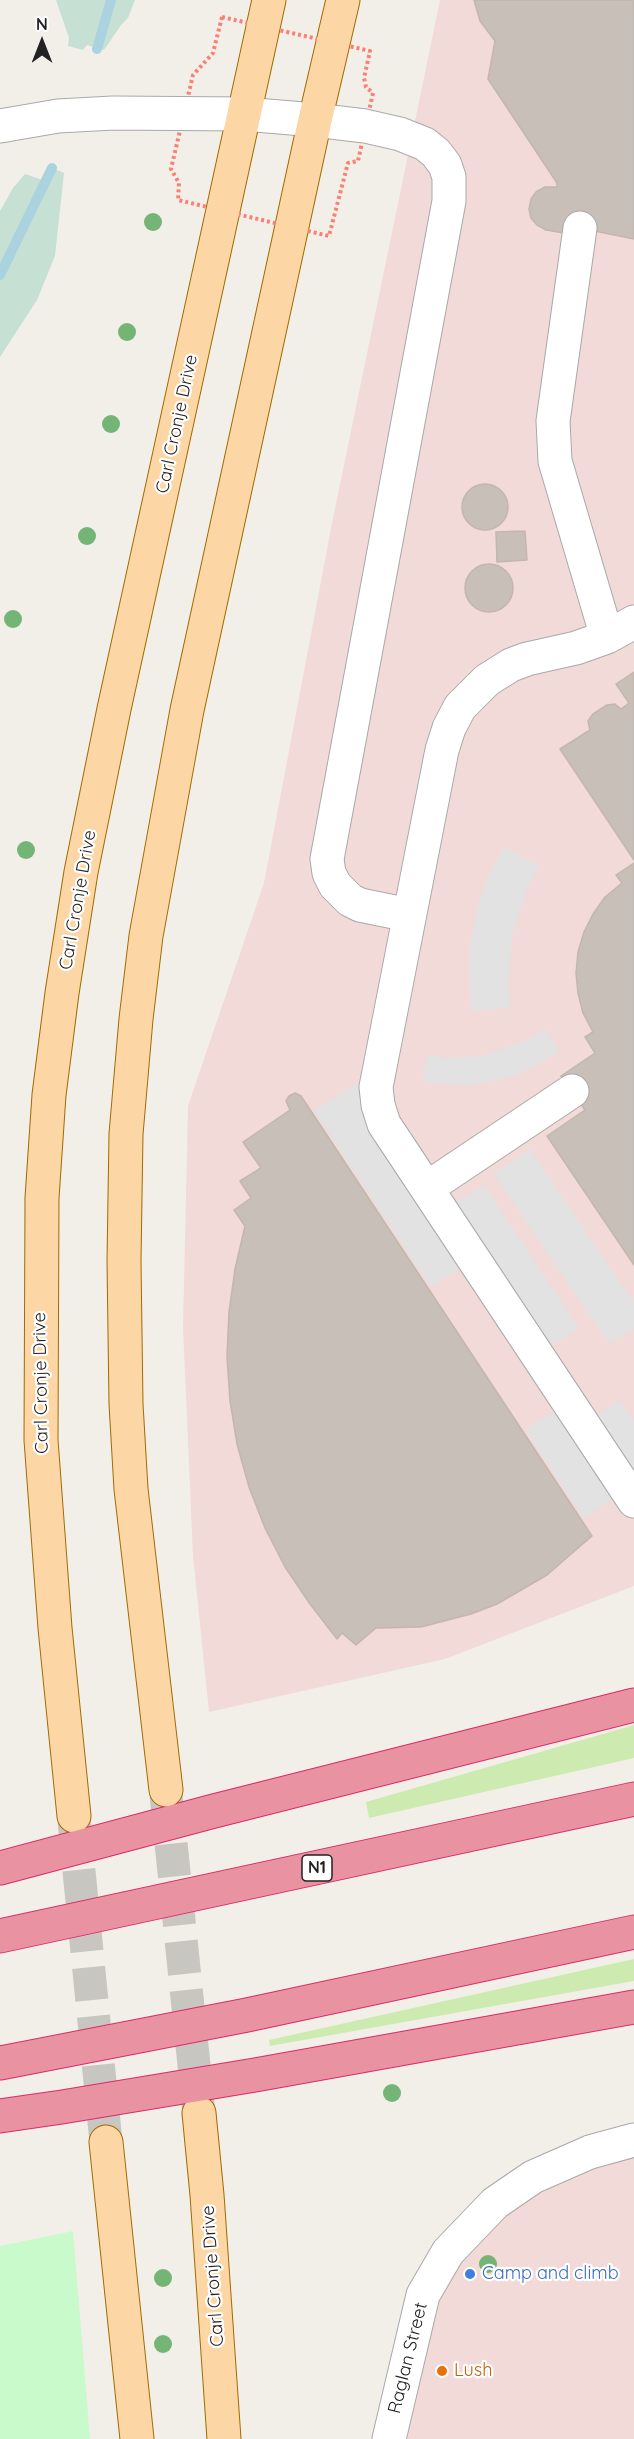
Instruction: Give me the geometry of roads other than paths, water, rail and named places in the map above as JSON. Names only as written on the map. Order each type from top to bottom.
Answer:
[{"type":"highway","points":[[0,1869],[225,1808],[634,1705]]},
{"type":"highway","name":"N1","points":[[0,1936],[634,1799]]},
{"type":"highway","points":[[0,2063],[258,2013],[634,1932]]},
{"type":"highway","points":[[0,2115],[74,2106],[634,2007]]},
{"type":"main road","name":"Carl Cronje Drive","points":[[74,1816],[54,1617],[41,1440],[42,1198],[49,1095],[62,993],[84,860],[117,698],[269,0]]},
{"type":"main road","points":[[166,1790],[131,1489],[126,1404],[123,1261],[126,1145],[136,1019],[146,936],[185,721],[343,0]]},
{"type":"main road","name":"Carl Cronje Drive","points":[[199,2113],[224,2439]]},
{"type":"main road","points":[[106,2142],[137,2439]]},
{"type":"street","points":[[0,126],[58,116],[113,113],[244,114],[315,120],[365,126],[400,134],[425,144],[445,165],[450,189],[327,859],[329,873],[335,885],[350,900],[360,905],[409,915]]},
{"type":"street","points":[[580,228],[553,421],[555,461],[620,630],[576,648],[527,659],[512,665],[487,681],[460,707],[449,728],[442,750],[376,1087],[378,1105],[384,1124],[634,1501]]},
{"type":"street","points":[[427,1188],[572,1091]]},
{"type":"street","name":"Raglan Street","points":[[388,2439],[423,2295],[448,2252],[495,2203],[533,2177],[590,2152],[634,2140]]},
{"type":"waterway","points":[[97,49],[111,0]]},
{"type":"waterway","points":[[0,275],[52,168]]},
{"type":"tunnel","points":[[166,1795],[199,2113]]},
{"type":"tunnel","points":[[74,1821],[106,2142]]},
{"type":"place","name":"Camp and climb","points":[[470,2274]]},
{"type":"place","name":"Lush","points":[[442,2371]]}]
